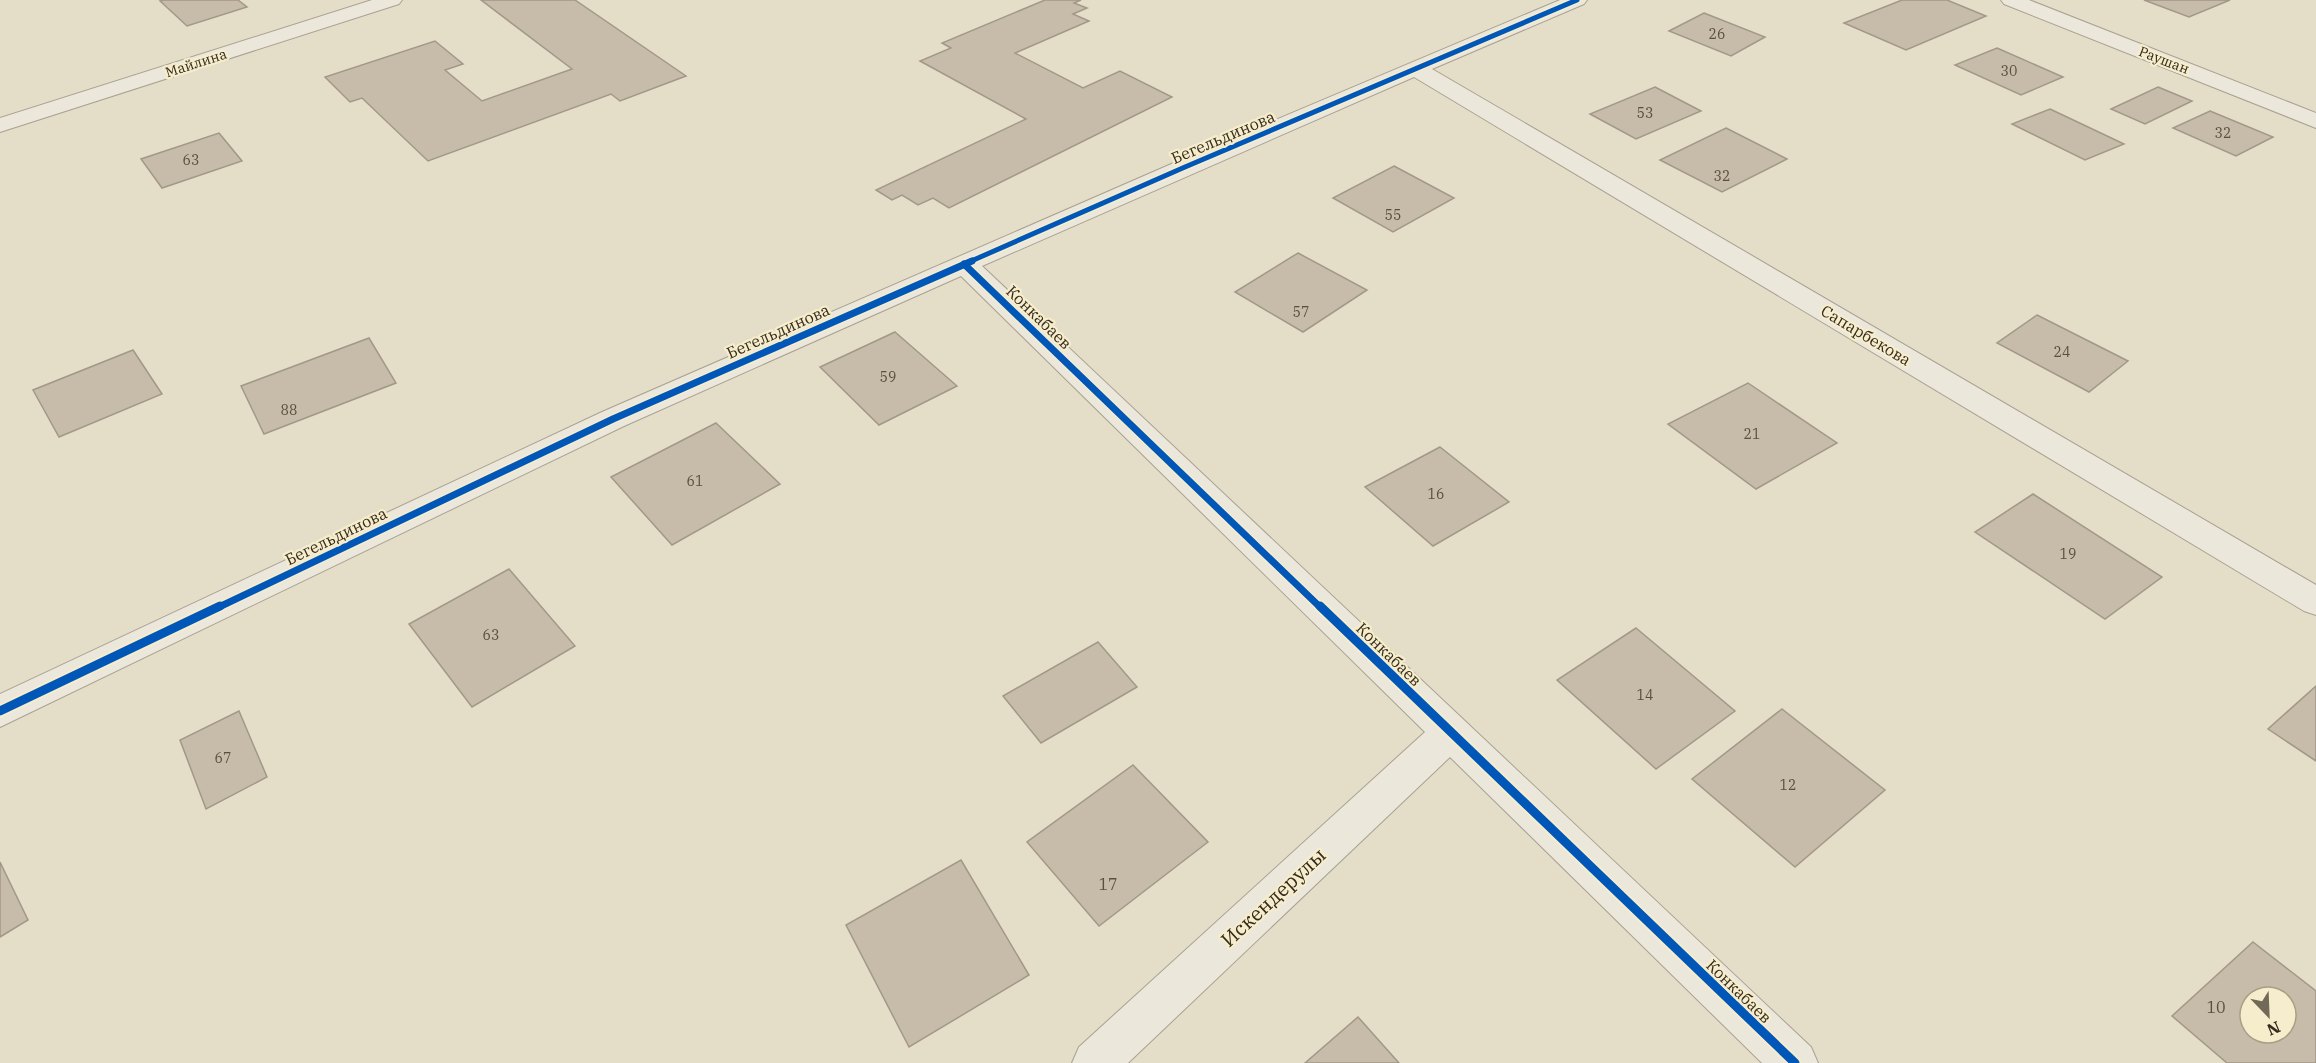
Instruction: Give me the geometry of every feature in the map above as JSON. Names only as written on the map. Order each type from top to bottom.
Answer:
[{"type":"street","name":"Майлина","points":[[0,125],[392,0]]},
{"type":"street","name":"Бегельдинова","points":[[0,711],[613,419],[964,264],[1577,0]]},
{"type":"street","name":"Раушан","points":[[2011,0],[2316,121]]},
{"type":"street","name":"Сапарбекова","points":[[1416,69],[2316,602]]},
{"type":"street","name":"Конкабаев","points":[[964,264],[1795,1063]]},
{"type":"street","name":"Искендерулы","points":[[1095,1063],[1450,732]]},
{"type":"building","points":[[238,0],[247,7],[187,26],[160,1]]},
{"type":"building","points":[[481,0],[575,0],[686,76],[620,101],[611,94],[428,161],[362,98],[350,102],[325,77],[435,41],[463,64],[445,70],[482,101],[572,69]]},
{"type":"building","points":[[1045,0],[1081,0],[1074,3],[1087,8],[1073,14],[1089,21],[1015,53],[1083,88],[1120,71],[1172,97],[949,208],[933,198],[918,205],[902,195],[892,200],[876,190],[1026,119],[920,61],[951,48],[942,43]]},
{"type":"building","points":[[1902,0],[1947,0],[1986,16],[1906,50],[1844,23]]},
{"type":"building","points":[[2144,0],[2230,0],[2189,17]]},
{"type":"building","points":[[1704,13],[1765,37],[1731,56],[1669,31]]},
{"type":"building","points":[[1997,48],[2063,77],[2021,95],[1955,65]]},
{"type":"building","points":[[1655,87],[1701,111],[1636,139],[1590,114]]},
{"type":"building","points":[[2158,87],[2192,101],[2145,124],[2111,109]]},
{"type":"building","points":[[2050,109],[2124,144],[2085,160],[2012,124]]},
{"type":"building","points":[[2210,111],[2273,137],[2236,156],[2173,128]]},
{"type":"building","points":[[1726,128],[1787,159],[1722,192],[1660,160]]},
{"type":"building","points":[[219,133],[242,161],[162,188],[141,159]]},
{"type":"building","points":[[1394,166],[1454,198],[1393,232],[1333,198]]},
{"type":"building","points":[[1298,253],[1367,290],[1303,332],[1235,292]]},
{"type":"building","points":[[2037,315],[2128,361],[2089,392],[1997,343]]},
{"type":"building","points":[[895,332],[957,386],[879,425],[820,367]]},
{"type":"building","points":[[369,338],[396,383],[264,434],[241,386]]},
{"type":"building","points":[[133,350],[162,394],[59,437],[33,390]]},
{"type":"building","points":[[1748,383],[1837,443],[1756,489],[1668,424]]},
{"type":"building","points":[[716,423],[780,484],[672,545],[611,477]]},
{"type":"building","points":[[1440,447],[1509,502],[1433,546],[1365,487]]},
{"type":"building","points":[[2033,494],[2162,577],[2105,619],[1975,532]]},
{"type":"building","points":[[509,569],[575,646],[472,707],[409,624]]},
{"type":"building","points":[[1636,628],[1735,711],[1656,769],[1557,680]]},
{"type":"building","points":[[1098,642],[1137,687],[1041,743],[1003,696]]},
{"type":"building","points":[[2316,686],[2316,761],[2268,729]]},
{"type":"building","points":[[1782,709],[1885,790],[1795,867],[1692,779]]},
{"type":"building","points":[[239,711],[267,777],[206,809],[180,740]]},
{"type":"building","points":[[1133,765],[1208,842],[1099,926],[1027,842]]},
{"type":"building","points":[[961,860],[1029,975],[909,1047],[846,925]]},
{"type":"building","points":[[0,862],[28,920],[0,937]]},
{"type":"building","points":[[2253,942],[2316,991],[2316,1063],[2227,1063],[2172,1016]]},
{"type":"building","points":[[1358,1017],[1399,1063],[1305,1063]]},
{"type":"cycle path","points":[[0,711],[613,419],[1185,167],[1577,0]]},
{"type":"cycle path","points":[[964,264],[1795,1063]]}]
